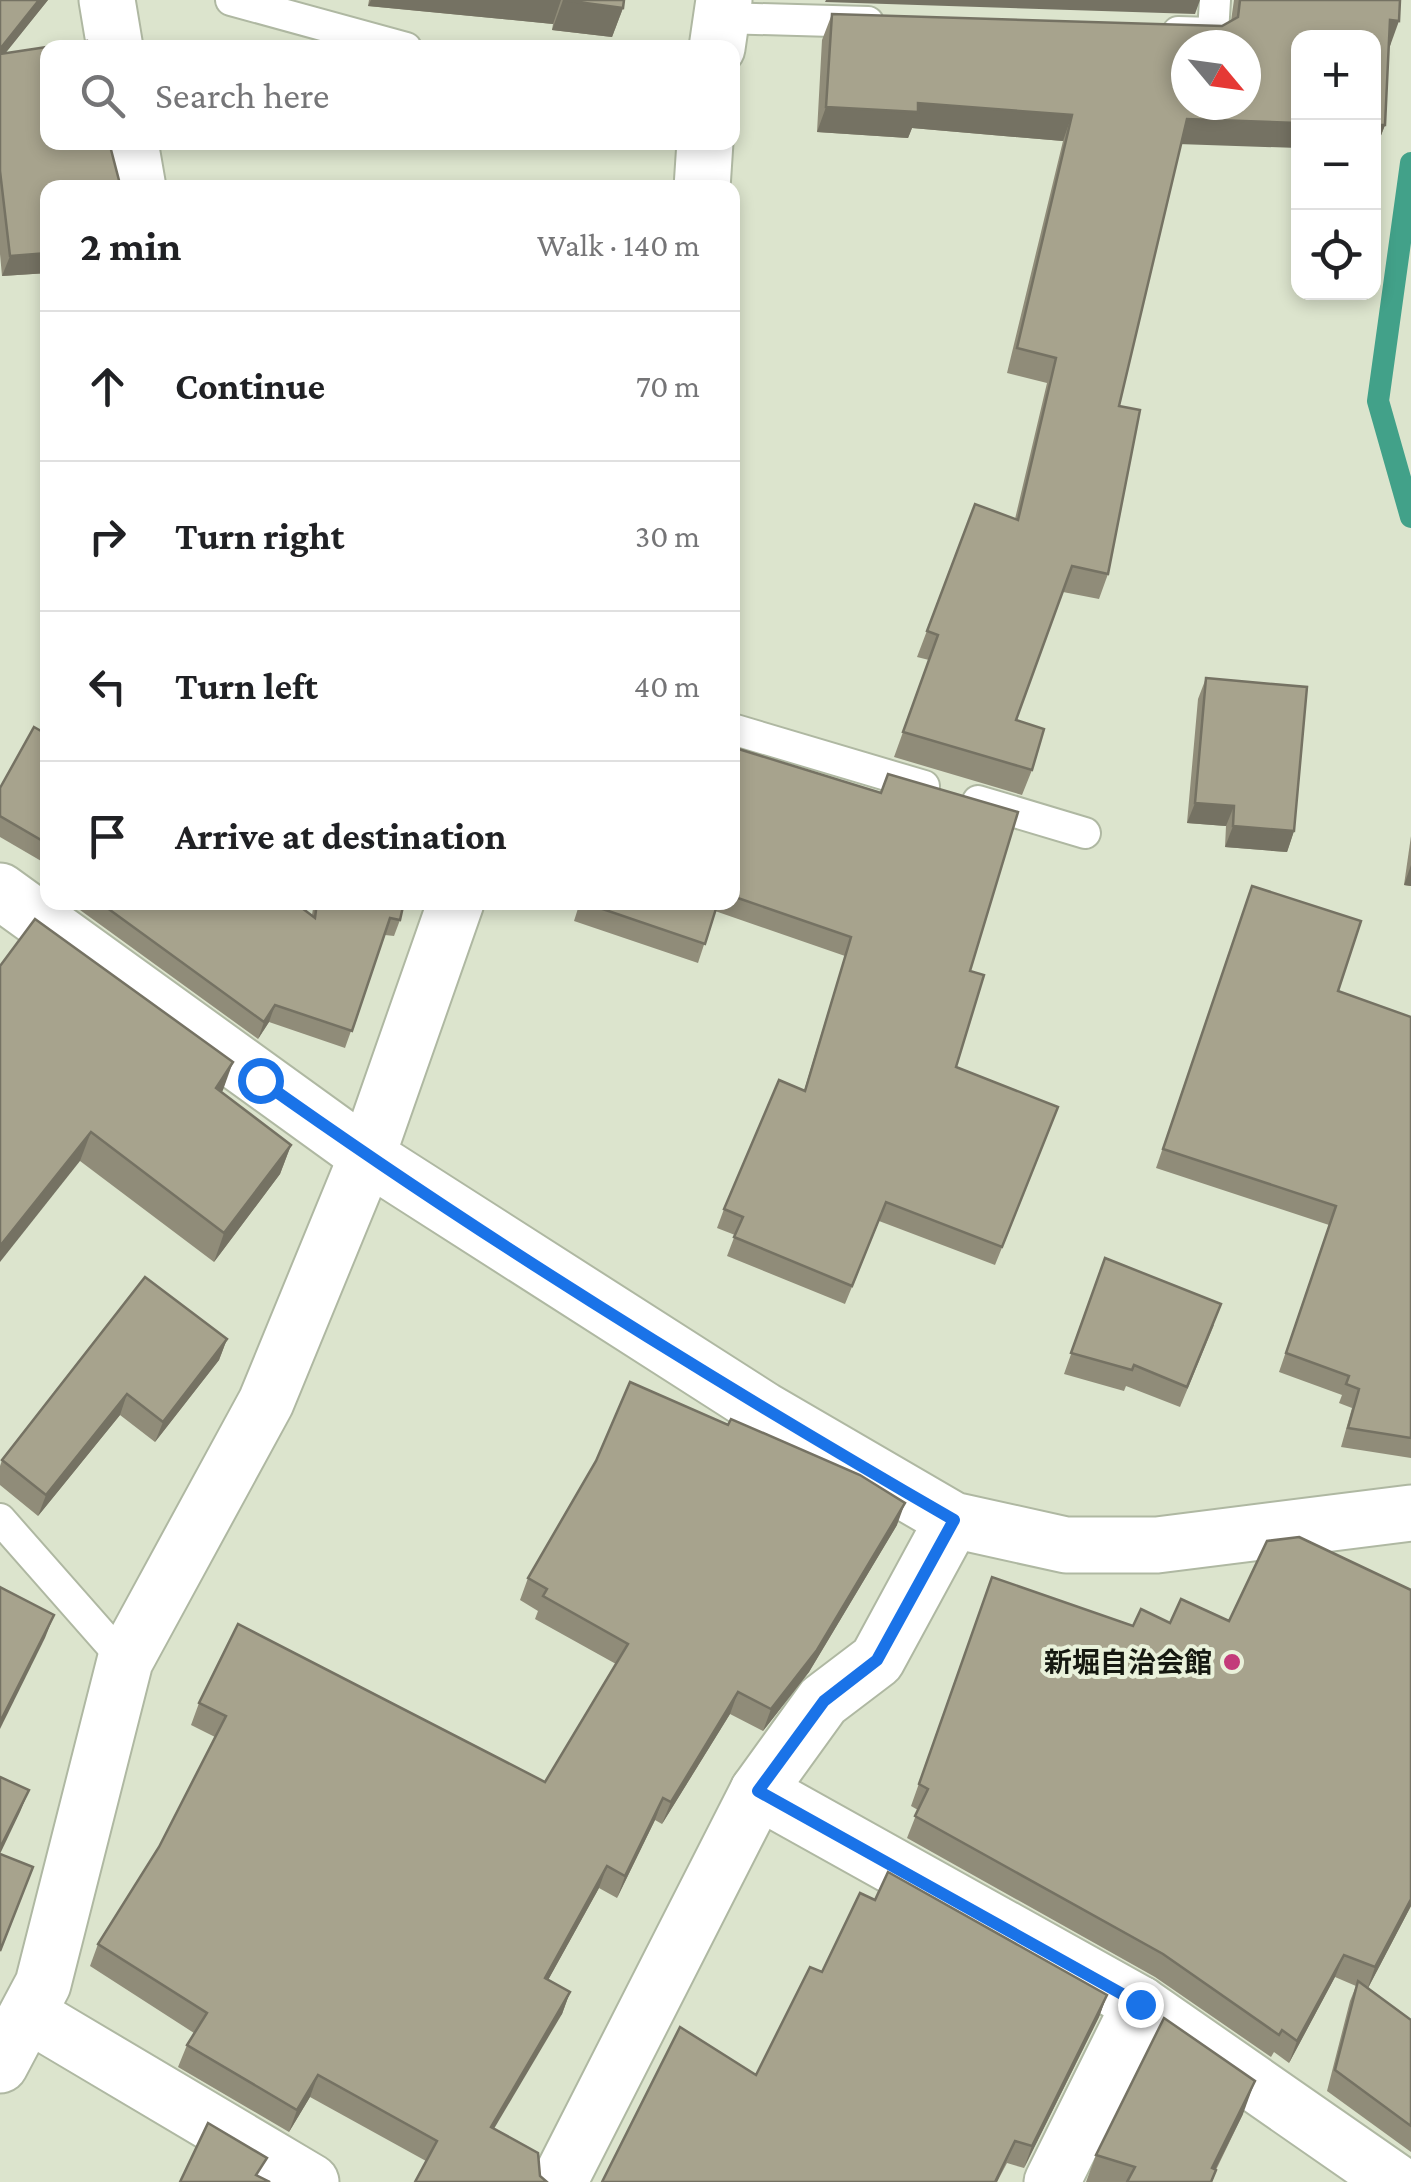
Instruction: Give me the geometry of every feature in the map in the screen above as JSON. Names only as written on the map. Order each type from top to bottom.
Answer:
[{"type":"street","points":[[107,0],[114,40]]},
{"type":"street","points":[[131,150],[137,180]]},
{"type":"street","points":[[703,180],[704,150]]},
{"type":"street","points":[[0,890],[368,1156],[764,1410],[954,1520],[1066,1545],[1157,1546],[1411,1513]]},
{"type":"street","points":[[0,2065],[43,1984],[125,1661],[266,1402],[368,1156],[453,910]]},
{"type":"street","points":[[559,2182],[758,1791],[824,1701],[877,1660],[954,1520]]},
{"type":"street","points":[[758,1791],[1140,2004],[1396,2182]]},
{"type":"street","points":[[1052,2182],[1140,2004]]},
{"type":"street","points":[[28,2014],[312,2182]]},
{"type":"lane","points":[[231,0],[377,40]]},
{"type":"lane","points":[[1154,31],[1213,33],[1215,0]]},
{"type":"lane","points":[[721,22],[898,23]]},
{"type":"lane","points":[[740,731],[1085,833]]},
{"type":"lane","points":[[0,1518],[125,1661]]},
{"type":"building","points":[[0,0],[39,0],[0,49]]},
{"type":"building","points":[[563,0],[624,0],[623,8]]},
{"type":"building","points":[[1240,0],[1400,0],[1399,21],[1390,20],[1385,125],[1381,125],[1381,30],[1291,30],[1291,123],[1215,120],[1261,120],[1261,30],[1171,30],[1171,120],[1187,120],[1119,406],[1140,410],[1108,574],[1072,566],[1016,720],[1044,729],[1032,770],[903,732],[938,635],[927,631],[975,504],[1018,520],[1056,358],[1017,348],[1072,115],[918,103],[918,112],[826,107],[832,14],[1222,26],[1238,17]]},
{"type":"building","points":[[40,48],[40,150],[111,150],[119,180],[40,180],[40,254],[10,256],[0,171],[0,54]]},
{"type":"building","points":[[1206,678],[1307,687],[1294,831],[1233,826],[1234,806],[1195,803]]},
{"type":"building","points":[[34,727],[40,730],[40,839],[0,816],[0,788]]},
{"type":"building","points":[[740,749],[881,793],[888,774],[1018,812],[970,971],[984,975],[956,1067],[1058,1107],[1002,1247],[886,1202],[852,1286],[734,1237],[743,1217],[724,1209],[779,1080],[805,1091],[851,937],[740,899]]},
{"type":"building","points":[[1252,886],[1361,921],[1338,991],[1411,1017],[1411,1438],[1348,1428],[1359,1389],[1346,1384],[1349,1376],[1286,1353],[1336,1206],[1163,1149]]},
{"type":"building","points":[[110,910],[304,910],[315,918],[316,910],[402,910],[400,920],[390,918],[352,1031],[275,1005],[264,1022]]},
{"type":"building","points":[[605,910],[716,910],[705,944]]},
{"type":"building","points":[[35,919],[233,1062],[216,1088],[291,1145],[224,1233],[91,1132],[0,1246],[0,966]]},
{"type":"building","points":[[1105,1258],[1221,1304],[1187,1387],[1134,1365],[1132,1370],[1071,1353]]},
{"type":"building","points":[[145,1277],[227,1339],[163,1422],[127,1394],[46,1495],[2,1460]]},
{"type":"building","points":[[630,1382],[728,1425],[731,1419],[860,1475],[905,1503],[817,1650],[771,1709],[738,1692],[671,1802],[663,1798],[625,1876],[607,1866],[545,1978],[570,1992],[491,2127],[538,2153],[540,2176],[547,2182],[415,2182],[437,2141],[318,2075],[297,2110],[187,2045],[207,2013],[98,1944],[159,1847],[226,1716],[199,1703],[238,1624],[545,1782],[628,1644],[543,1596],[547,1589],[528,1578],[596,1461]]},
{"type":"building","points":[[1299,1537],[1411,1590],[1411,1899],[1375,1967],[1344,1955],[1297,2041],[1282,2030],[1279,2035],[1163,1954],[915,1816],[928,1789],[919,1784],[992,1577],[1133,1626],[1141,1609],[1170,1623],[1181,1599],[1229,1621],[1267,1541]]},
{"type":"building","points":[[0,1587],[54,1615],[0,1722]]},
{"type":"building","points":[[0,1777],[29,1790],[0,1848]]},
{"type":"building","points":[[0,1854],[33,1867],[0,1951]]},
{"type":"building","points":[[888,1872],[1107,1995],[1032,2146],[1015,2141],[995,2182],[602,2182],[680,2027],[756,2075],[810,1967],[822,1972],[860,1893],[875,1900]]},
{"type":"building","points":[[1358,1981],[1411,2020],[1411,2126],[1335,2070]]},
{"type":"building","points":[[1164,2018],[1255,2081],[1212,2168],[1216,2170],[1211,2182],[1127,2182],[1135,2167],[1096,2155]]},
{"type":"building","points":[[208,2123],[267,2158],[256,2175],[270,2182],[180,2182]]},
{"type":"waterway","points":[[1411,163],[1378,401],[1411,517]]},
{"type":"place","name":"新堀自治会館","points":[[1232,1662]]},
{"type":"route","points":[[260,1080],[368,1156],[764,1410],[954,1520],[877,1660],[824,1701],[758,1791],[1140,2004]]}]
